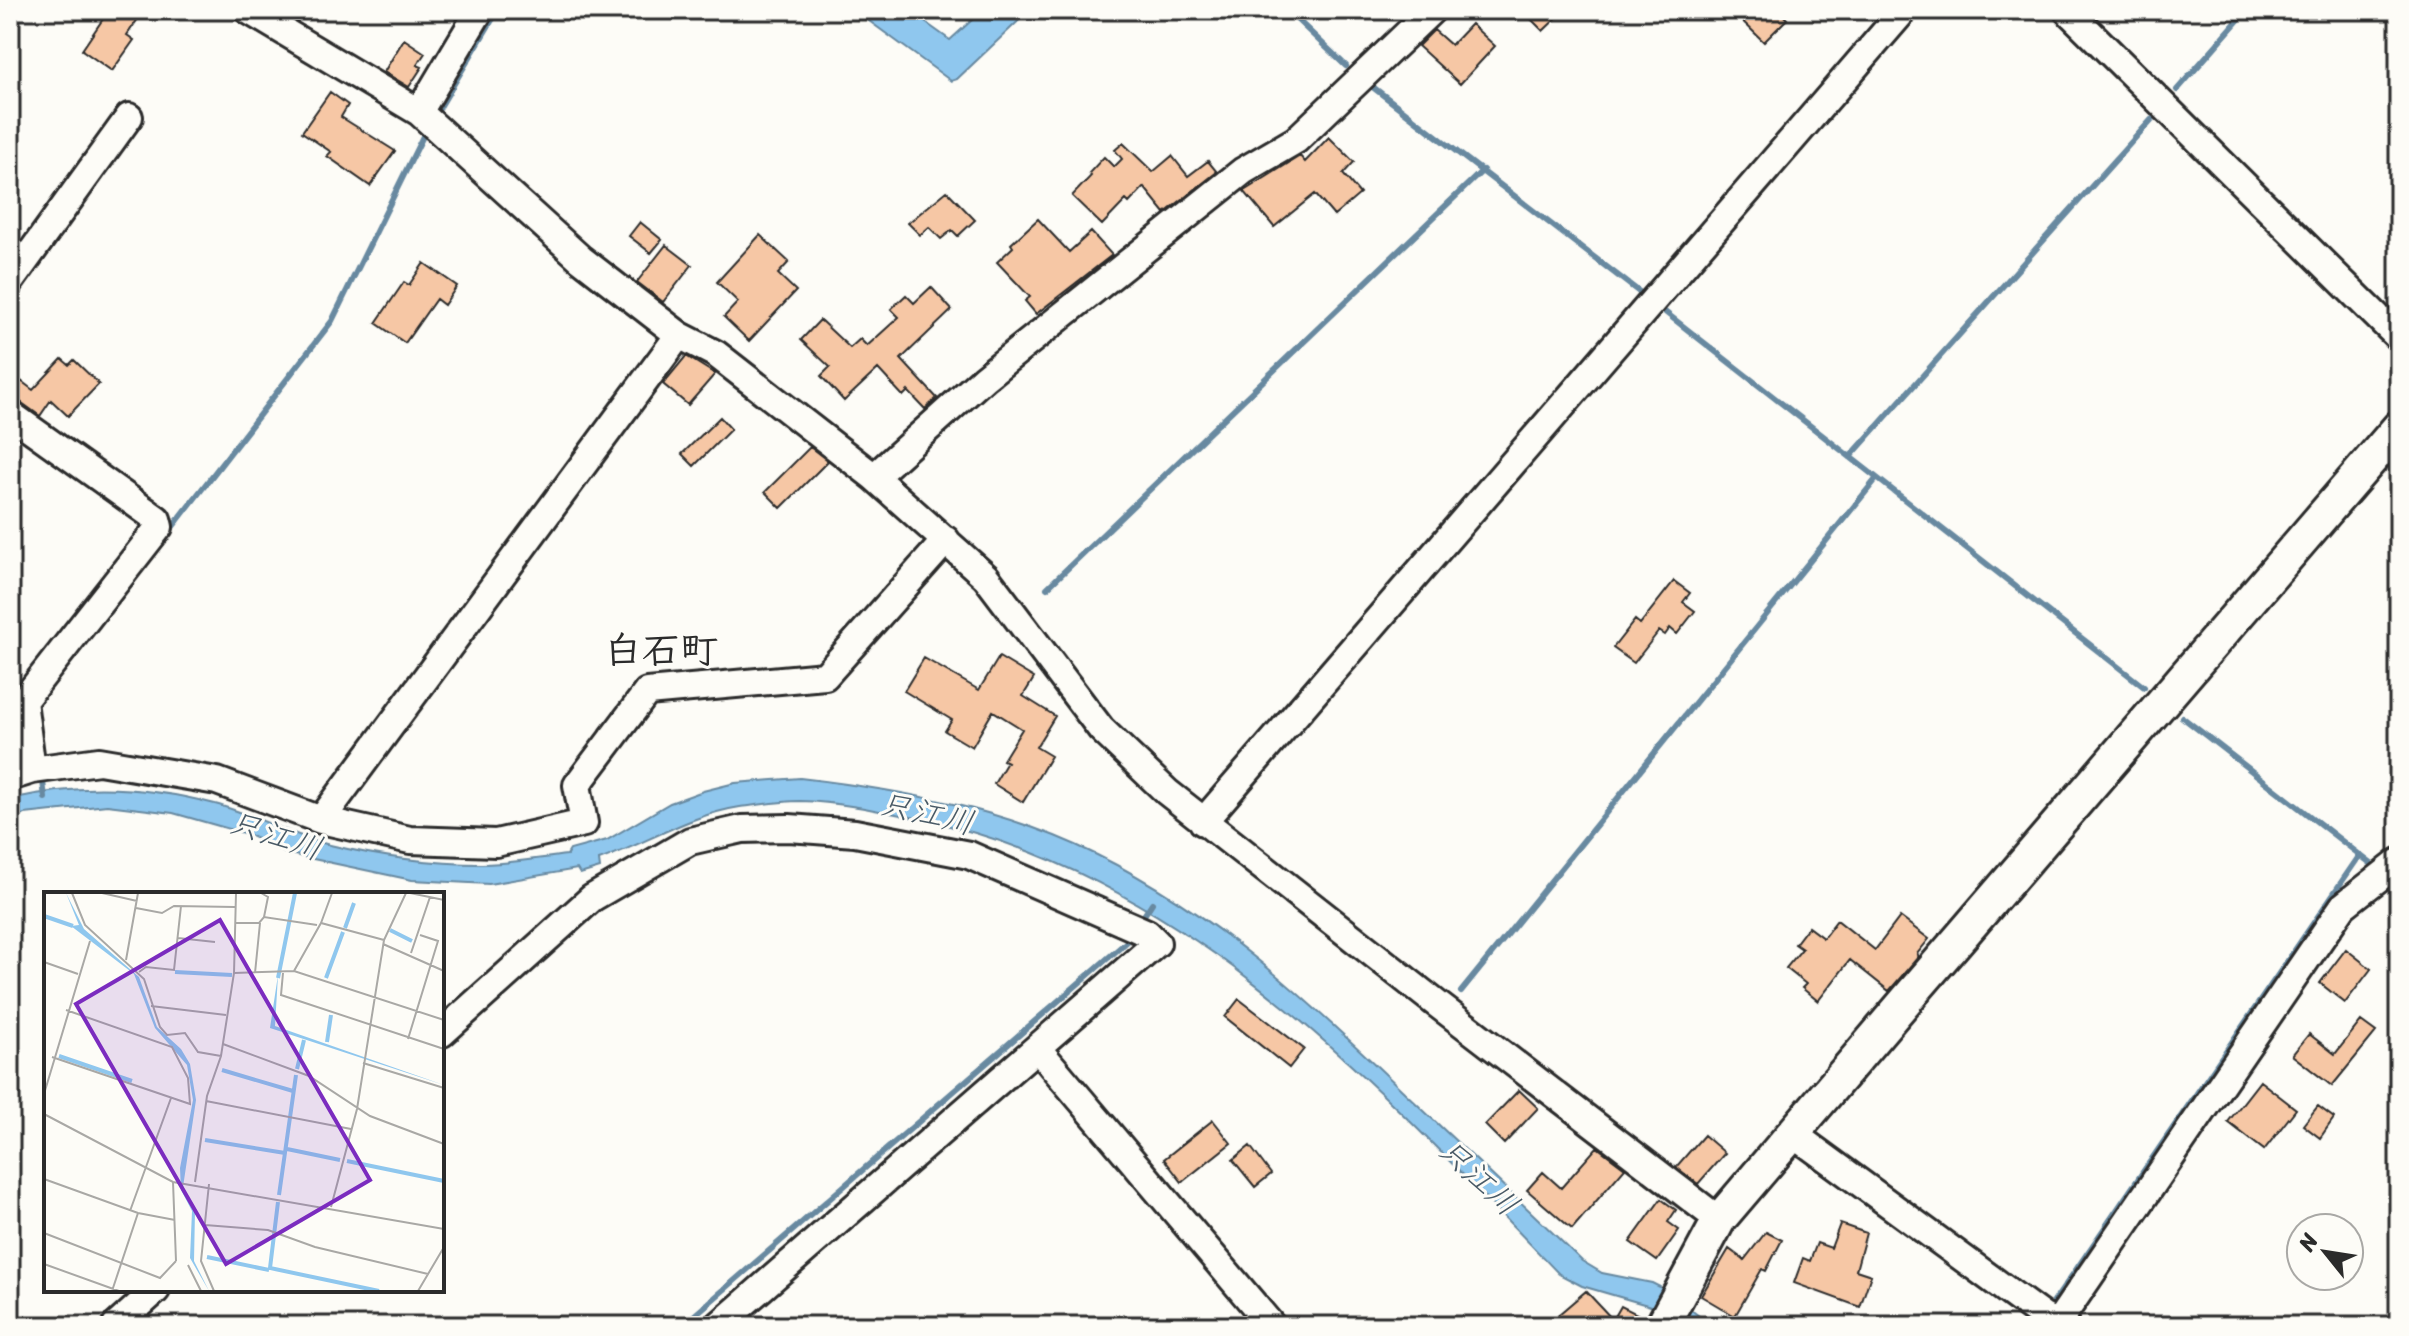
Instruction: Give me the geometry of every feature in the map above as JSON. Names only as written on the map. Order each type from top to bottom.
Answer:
[{"type":"street","points":[[248,10],[427,119],[581,259],[679,335],[716,354],[874,477],[986,577],[1101,729],[1167,792],[1719,1220]]},
{"type":"street","points":[[427,119],[480,10]]},
{"type":"street","points":[[874,477],[984,378],[1243,171],[1296,140],[1432,10]]},
{"type":"street","points":[[1203,822],[1904,10]]},
{"type":"street","points":[[2067,10],[2399,338]]},
{"type":"street","points":[[10,282],[129,117]]},
{"type":"street","points":[[321,820],[679,335]]},
{"type":"street","points":[[10,414],[157,519],[159,527],[23,701],[21,773],[99,761],[202,778],[321,820],[410,840],[496,843],[584,823],[577,785],[647,692],[825,676],[946,540]]},
{"type":"street","points":[[1662,1326],[1719,1220],[2399,427]]},
{"type":"street","points":[[444,1031],[592,898],[690,841],[742,829],[789,828],[855,833],[969,855],[1147,933],[1157,943],[718,1326]]},
{"type":"street","points":[[1792,1133],[2058,1325],[2343,906],[2389,871]]},
{"type":"street","points":[[1037,1048],[1272,1326]]},
{"type":"street","points":[[116,1326],[154,1292]]},
{"type":"water","points":[[854,10],[908,10],[950,40],[983,10],[1030,10],[957,79],[951,81]]},
{"type":"water","name":"只江川","points":[[800,778],[915,796],[989,814],[1062,839],[1140,878],[1221,931],[1295,991],[1582,1261],[1602,1273],[1652,1283],[1664,1289],[1712,1326],[1677,1326],[1654,1307],[1582,1286],[1559,1274],[1420,1131],[1348,1062],[1272,997],[1192,938],[1107,887],[1017,847],[920,819],[860,807],[785,802],[740,807],[703,816],[599,860],[600,868],[580,874],[577,869],[489,884],[412,880],[285,853],[247,834],[173,813],[107,805],[25,814],[10,819],[10,799],[61,790],[139,790],[215,804],[315,841],[349,849],[425,861],[493,864],[567,855],[570,850],[607,840],[670,803],[703,791],[735,783]]},
{"type":"building","points":[[109,10],[144,10],[127,35],[134,40],[112,71],[82,50]]},
{"type":"building","points":[[1522,10],[1565,10],[1543,31]]},
{"type":"building","points":[[1731,10],[1778,10],[1787,19],[1764,42]]},
{"type":"building","points":[[1471,24],[1495,46],[1460,84],[1418,46],[1434,30],[1451,45]]},
{"type":"building","points":[[404,39],[425,53],[417,65],[422,67],[409,87],[384,72]]},
{"type":"building","points":[[330,92],[348,105],[341,117],[395,151],[370,186],[327,156],[331,152],[302,132]]},
{"type":"building","points":[[1329,137],[1354,162],[1343,174],[1360,194],[1334,216],[1315,194],[1274,227],[1244,191],[1300,156],[1305,162]]},
{"type":"building","points":[[1123,143],[1153,172],[1172,156],[1188,176],[1208,161],[1217,172],[1165,213],[1144,187],[1129,203],[1126,200],[1102,225],[1072,196],[1104,157],[1114,167],[1122,159],[1115,150]]},
{"type":"building","points":[[947,191],[975,220],[958,236],[952,230],[941,239],[929,227],[920,235],[908,223]]},
{"type":"building","points":[[1038,219],[1069,252],[1091,232],[1112,255],[1036,314],[1025,301],[1030,297],[997,262]]},
{"type":"building","points":[[640,222],[662,240],[651,253],[629,236]]},
{"type":"building","points":[[760,235],[789,262],[778,274],[796,291],[749,341],[724,317],[738,302],[717,282]]},
{"type":"building","points":[[666,245],[692,265],[663,302],[637,282]]},
{"type":"building","points":[[424,263],[457,286],[444,305],[436,299],[405,343],[376,323],[404,282],[409,285]]},
{"type":"building","points":[[931,287],[952,310],[901,359],[937,398],[925,409],[908,391],[903,396],[878,369],[844,401],[821,376],[830,367],[801,340],[820,320],[850,348],[860,339],[867,346],[899,317],[891,309],[906,295],[914,303]]},
{"type":"building","points":[[686,356],[715,374],[688,405],[663,384]]},
{"type":"building","points":[[62,359],[69,365],[74,360],[99,384],[68,416],[51,400],[40,416],[10,398],[21,381],[33,390]]},
{"type":"building","points":[[720,417],[731,429],[694,466],[682,454]]},
{"type":"building","points":[[810,447],[828,461],[781,508],[765,492]]},
{"type":"building","points":[[1674,581],[1690,593],[1683,602],[1695,611],[1677,634],[1670,628],[1665,635],[1659,631],[1634,663],[1613,648],[1635,620],[1640,624]]},
{"type":"building","points":[[999,657],[1034,678],[1023,696],[1055,716],[1036,747],[1051,756],[1023,802],[994,784],[1007,762],[1003,760],[1022,729],[993,711],[972,747],[945,731],[952,720],[904,691],[924,658],[979,690]]},
{"type":"building","points":[[1900,917],[1929,939],[1917,954],[1919,956],[1889,991],[1850,960],[1818,1001],[1802,988],[1806,984],[1786,968],[1802,949],[1795,944],[1808,927],[1823,938],[1837,920],[1875,950]]},
{"type":"building","points":[[2346,949],[2371,969],[2345,1003],[2320,983]]},
{"type":"building","points":[[1239,999],[1304,1049],[1289,1068],[1225,1017]]},
{"type":"building","points":[[2361,1021],[2376,1032],[2332,1086],[2292,1055],[2309,1034],[2335,1054]]},
{"type":"building","points":[[2260,1081],[2296,1109],[2264,1150],[2228,1122]]},
{"type":"building","points":[[1519,1090],[1538,1108],[1504,1144],[1485,1125]]},
{"type":"building","points":[[2318,1106],[2334,1118],[2320,1138],[2303,1125]]},
{"type":"building","points":[[1213,1120],[1231,1143],[1182,1182],[1164,1159]]},
{"type":"building","points":[[1704,1135],[1725,1153],[1698,1184],[1676,1167]]},
{"type":"building","points":[[1250,1146],[1271,1174],[1255,1187],[1233,1160]]},
{"type":"building","points":[[1597,1147],[1625,1168],[1572,1229],[1527,1190],[1543,1172],[1561,1188]]},
{"type":"building","points":[[1661,1199],[1676,1210],[1668,1222],[1679,1230],[1657,1261],[1630,1242]]},
{"type":"building","points":[[1840,1224],[1866,1233],[1856,1270],[1871,1275],[1860,1307],[1794,1283],[1803,1258],[1810,1261],[1817,1243],[1831,1248]]},
{"type":"building","points":[[1766,1232],[1782,1240],[1766,1271],[1762,1269],[1735,1316],[1701,1296],[1729,1249],[1744,1260]]},
{"type":"building","points":[[1586,1291],[1613,1320],[1621,1306],[1645,1318],[1643,1326],[1545,1326]]},
{"type":"waterway","points":[[434,117],[498,10]]},
{"type":"waterway","points":[[1287,10],[1346,66]]},
{"type":"waterway","points":[[2177,90],[2247,10]]},
{"type":"waterway","points":[[1374,88],[1647,298]]},
{"type":"waterway","points":[[1850,457],[2152,119]]},
{"type":"waterway","points":[[168,533],[332,321],[426,130]]},
{"type":"waterway","points":[[1047,588],[1483,170]]},
{"type":"waterway","points":[[1656,305],[2144,687]]},
{"type":"waterway","points":[[1461,992],[1877,478]]},
{"type":"waterway","points":[[2182,717],[2378,869]]},
{"type":"waterway","points":[[42,773],[45,798]]},
{"type":"waterway","points":[[2054,1302],[2360,855]]},
{"type":"waterway","points":[[1143,917],[1152,903]]},
{"type":"waterway","points":[[682,1326],[1130,939]]},
{"type":"waterway","points":[[2391,1326],[2399,1317]]},
{"type":"district","name":"白石町","points":[[661,650]]}]
